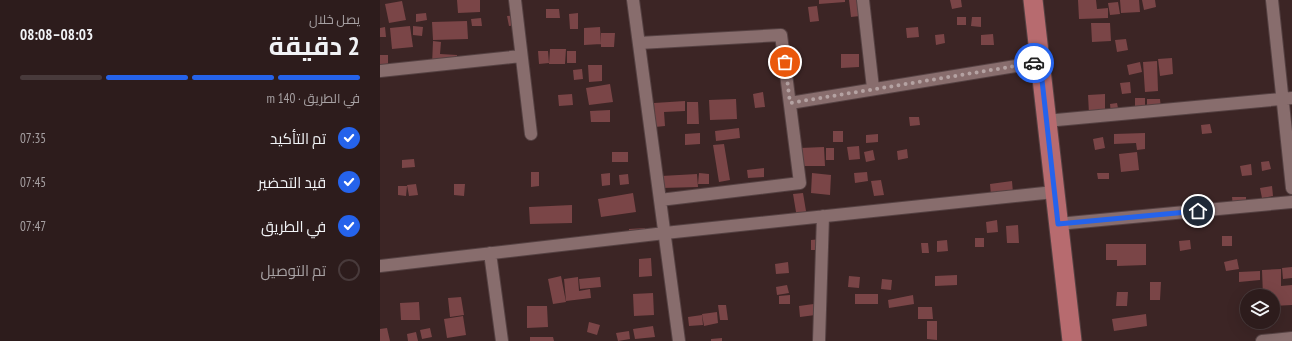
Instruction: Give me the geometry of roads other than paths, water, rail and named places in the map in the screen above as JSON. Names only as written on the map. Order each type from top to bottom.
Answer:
[{"type":"main road","points":[[1033,0],[1072,341]]},
{"type":"street","points":[[515,0],[530,134]]},
{"type":"street","points":[[633,0],[679,341]]},
{"type":"street","points":[[863,0],[873,88]]},
{"type":"street","points":[[1272,0],[1288,99],[1292,188]]},
{"type":"street","points":[[639,43],[781,35],[800,183],[660,200]]},
{"type":"street","points":[[380,71],[521,56]]},
{"type":"street","points":[[790,103],[873,88],[1040,62]]},
{"type":"street","points":[[1046,121],[1288,99]]},
{"type":"street","points":[[380,266],[665,233],[1054,192]]},
{"type":"street","points":[[1058,224],[1292,202]]},
{"type":"street","points":[[819,341],[823,216]]},
{"type":"street","points":[[490,254],[502,341]]},
{"type":"street","points":[[1262,341],[1292,338]]}]
